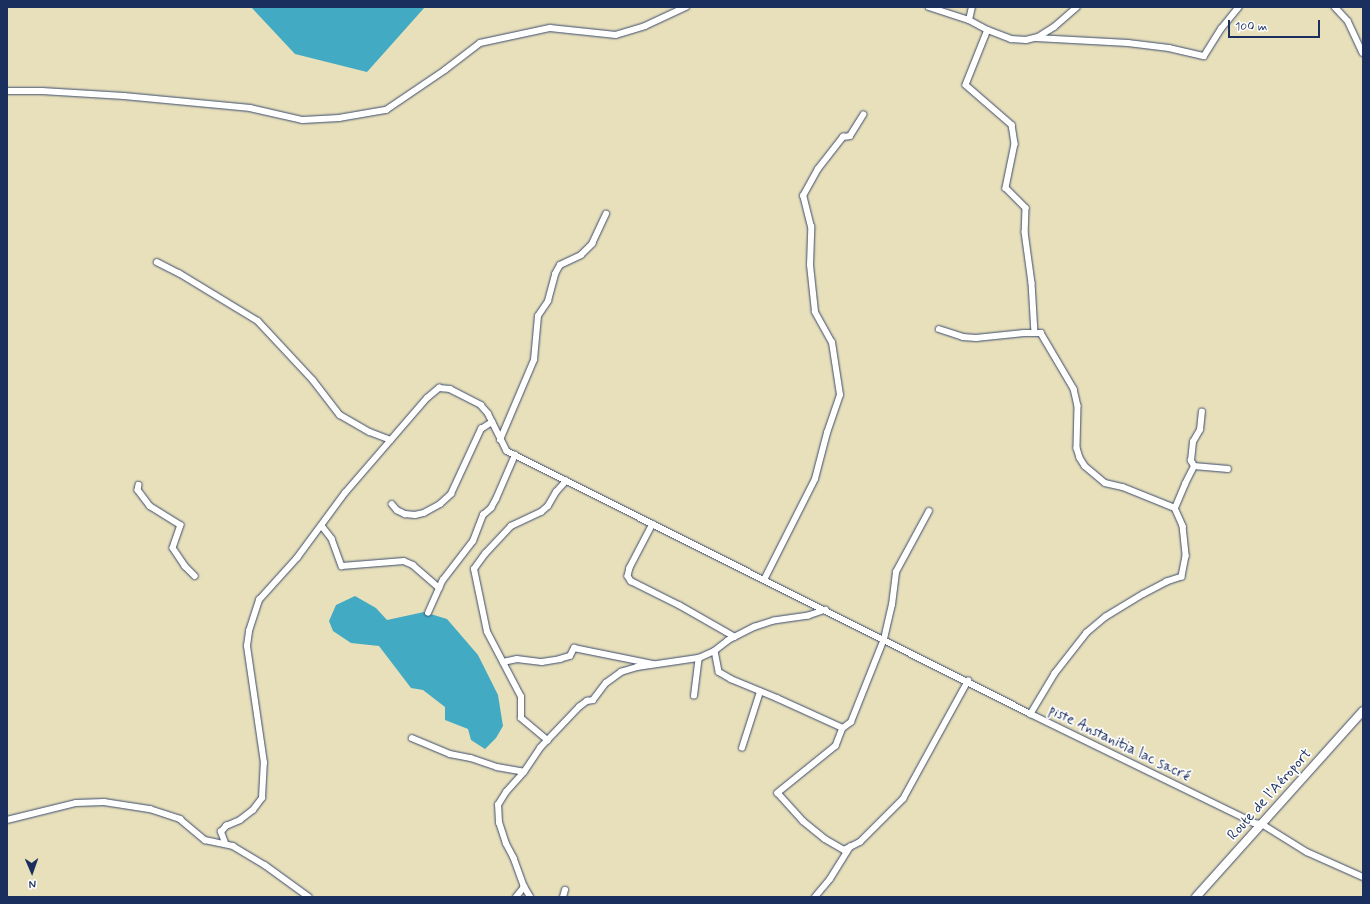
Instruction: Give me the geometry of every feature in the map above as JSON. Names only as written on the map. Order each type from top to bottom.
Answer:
[{"type":"main road","name":"Route de l'Aéroport","points":[[1196,897],[1363,711]]},
{"type":"street","points":[[7,91],[42,91],[124,96],[250,108],[303,120],[338,118],[386,110],[445,70],[480,43],[550,28],[616,35],[645,26],[686,7]]},
{"type":"street","points":[[929,7],[969,20],[988,30],[1011,39],[1026,40],[1036,38],[1128,43],[1169,48],[1204,56],[1220,29],[1239,7]]},
{"type":"street","points":[[969,20],[972,7]]},
{"type":"street","points":[[1036,38],[1054,28],[1077,7]]},
{"type":"street","points":[[1335,7],[1348,21],[1363,53]]},
{"type":"street","points":[[988,30],[966,86],[1012,126],[1015,144],[1006,188],[1026,208],[1025,232],[1032,283],[1035,333]]},
{"type":"street","points":[[764,580],[815,479],[827,433],[840,395],[832,343],[815,312],[810,265],[811,227],[803,196],[818,169],[843,137],[850,136],[863,115]]},
{"type":"street","points":[[500,440],[534,360],[538,316],[548,301],[555,274],[560,265],[581,254],[592,244],[606,214]]},
{"type":"street","points":[[157,262],[180,273],[258,321],[313,380],[340,415],[370,432],[391,440]]},
{"type":"street","points":[[939,329],[976,338],[1024,332],[1041,334],[1074,389],[1078,406],[1077,448],[1080,458],[1086,466],[1105,483],[1123,487],[1175,508],[1183,526],[1186,541],[1186,556],[1182,577],[1167,582],[1144,594],[1106,617],[1087,633],[1055,674],[1031,714]]},
{"type":"street","points":[[225,843],[220,832],[226,826],[240,820],[253,810],[262,798],[264,764],[247,646],[254,614],[259,600],[297,558],[345,493],[427,398],[439,388],[450,389],[481,405],[488,413],[500,440]]},
{"type":"street","points":[[1194,466],[1191,462],[1193,442],[1200,430],[1202,412]]},
{"type":"street","points":[[392,504],[397,510],[405,514],[414,515],[424,513],[440,504],[451,494],[481,429],[492,422]]},
{"type":"street","name":"piste Anstanitia lac sacré","points":[[500,440],[507,451],[566,481],[968,681],[1031,714],[1254,823],[1262,824],[1307,852],[1363,877]]},
{"type":"street","points":[[428,613],[442,580],[473,541],[484,515],[491,508],[496,499],[516,455]]},
{"type":"street","points":[[1175,508],[1187,478],[1194,466]]},
{"type":"street","points":[[1194,466],[1228,469]]},
{"type":"street","points":[[548,741],[521,718],[521,697],[487,632],[474,570],[485,554],[511,526],[541,512],[548,506],[556,492],[566,481]]},
{"type":"street","points":[[139,485],[138,490],[150,506],[181,526],[173,548],[185,566],[195,576]]},
{"type":"street","points":[[929,511],[896,572],[892,605],[884,640],[851,722],[843,728],[836,746],[778,793],[800,818],[825,839],[844,850],[860,842],[902,799],[968,681]]},
{"type":"street","points":[[653,524],[630,568],[628,576],[631,581],[679,605],[735,637]]},
{"type":"street","points":[[322,526],[332,539],[342,566],[404,561],[413,566],[439,588]]},
{"type":"street","points":[[530,897],[524,888],[514,859],[509,851],[502,830],[498,805],[506,792],[548,741],[579,707],[587,701],[593,700],[606,682],[621,672],[657,664],[699,658],[715,651],[735,637],[755,627],[774,620],[809,616],[826,610]]},
{"type":"street","points":[[503,662],[517,659],[542,662],[560,659],[570,656],[574,648],[657,664]]},
{"type":"street","points":[[715,651],[719,672],[731,679],[843,728]]},
{"type":"street","points":[[694,696],[699,658]]},
{"type":"street","points":[[742,748],[760,692]]},
{"type":"street","points":[[412,738],[450,754],[471,758],[497,767],[524,772]]},
{"type":"street","points":[[7,820],[76,803],[104,802],[150,809],[180,819],[205,840],[225,843],[265,865],[309,897]]},
{"type":"street","points":[[815,897],[830,879],[850,847]]},
{"type":"street","points":[[516,897],[524,888]]},
{"type":"street","points":[[563,897],[564,890]]},
{"type":"water","points":[[251,7],[425,7],[367,72],[295,54]]},
{"type":"water","points":[[355,596],[376,608],[387,620],[424,612],[447,619],[478,655],[498,695],[503,726],[496,738],[485,749],[471,740],[468,729],[445,720],[445,707],[423,690],[411,688],[379,646],[351,643],[333,631],[329,621],[336,605]]}]
